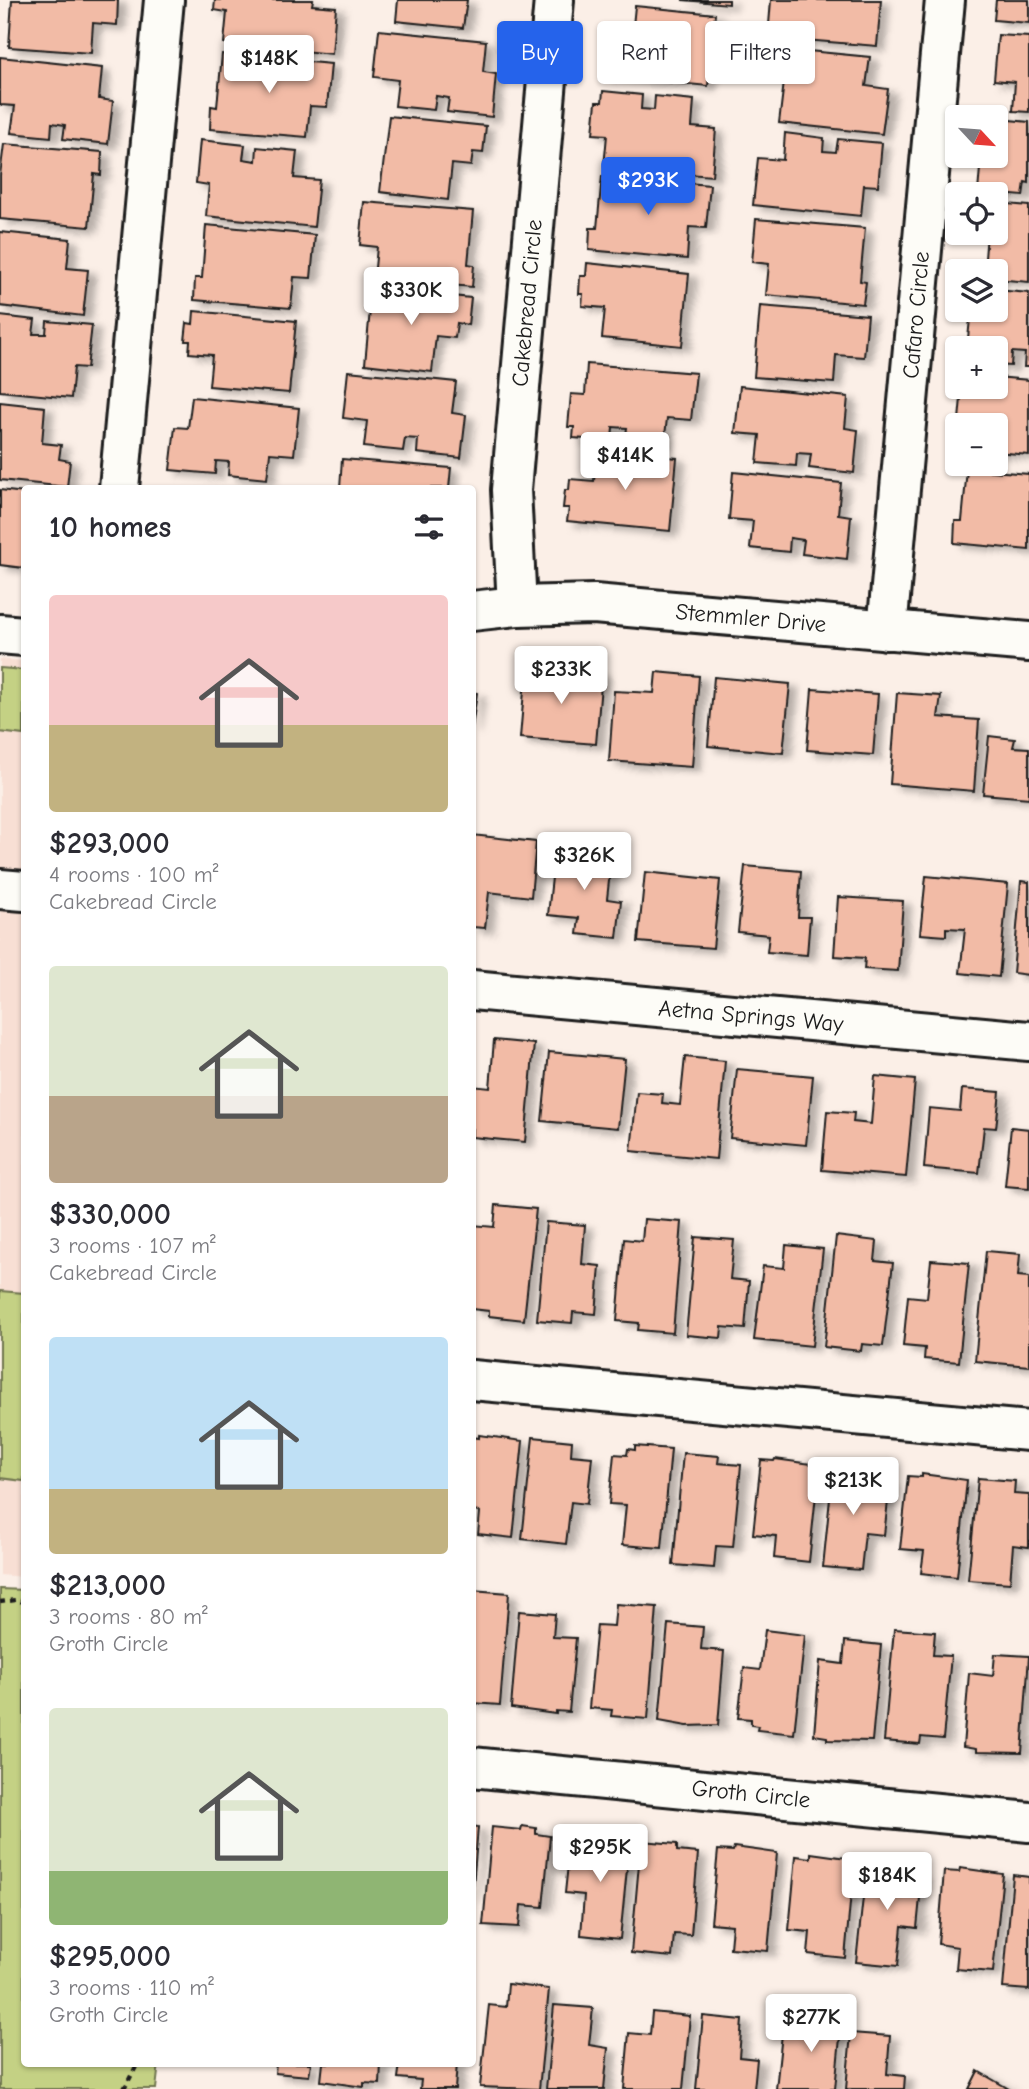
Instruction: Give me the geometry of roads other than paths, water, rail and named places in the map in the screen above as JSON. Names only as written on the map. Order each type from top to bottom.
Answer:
[{"type":"street","points":[[119,485],[164,0]]},
{"type":"street","name":"Cakebread Circle","points":[[516,606],[510,490],[554,0]]},
{"type":"street","name":"Cafaro Circle","points":[[887,629],[945,0]]},
{"type":"street","name":"Stemmler Drive","points":[[476,611],[516,606],[594,604],[1029,642]]},
{"type":"street","points":[[0,634],[21,636]]},
{"type":"street","points":[[0,889],[21,891]]},
{"type":"street","name":"Aetna Springs Way","points":[[476,990],[1029,1041]]},
{"type":"street","points":[[476,1380],[1029,1431]]},
{"type":"street","name":"Groth Circle","points":[[476,1767],[1029,1822]]}]
